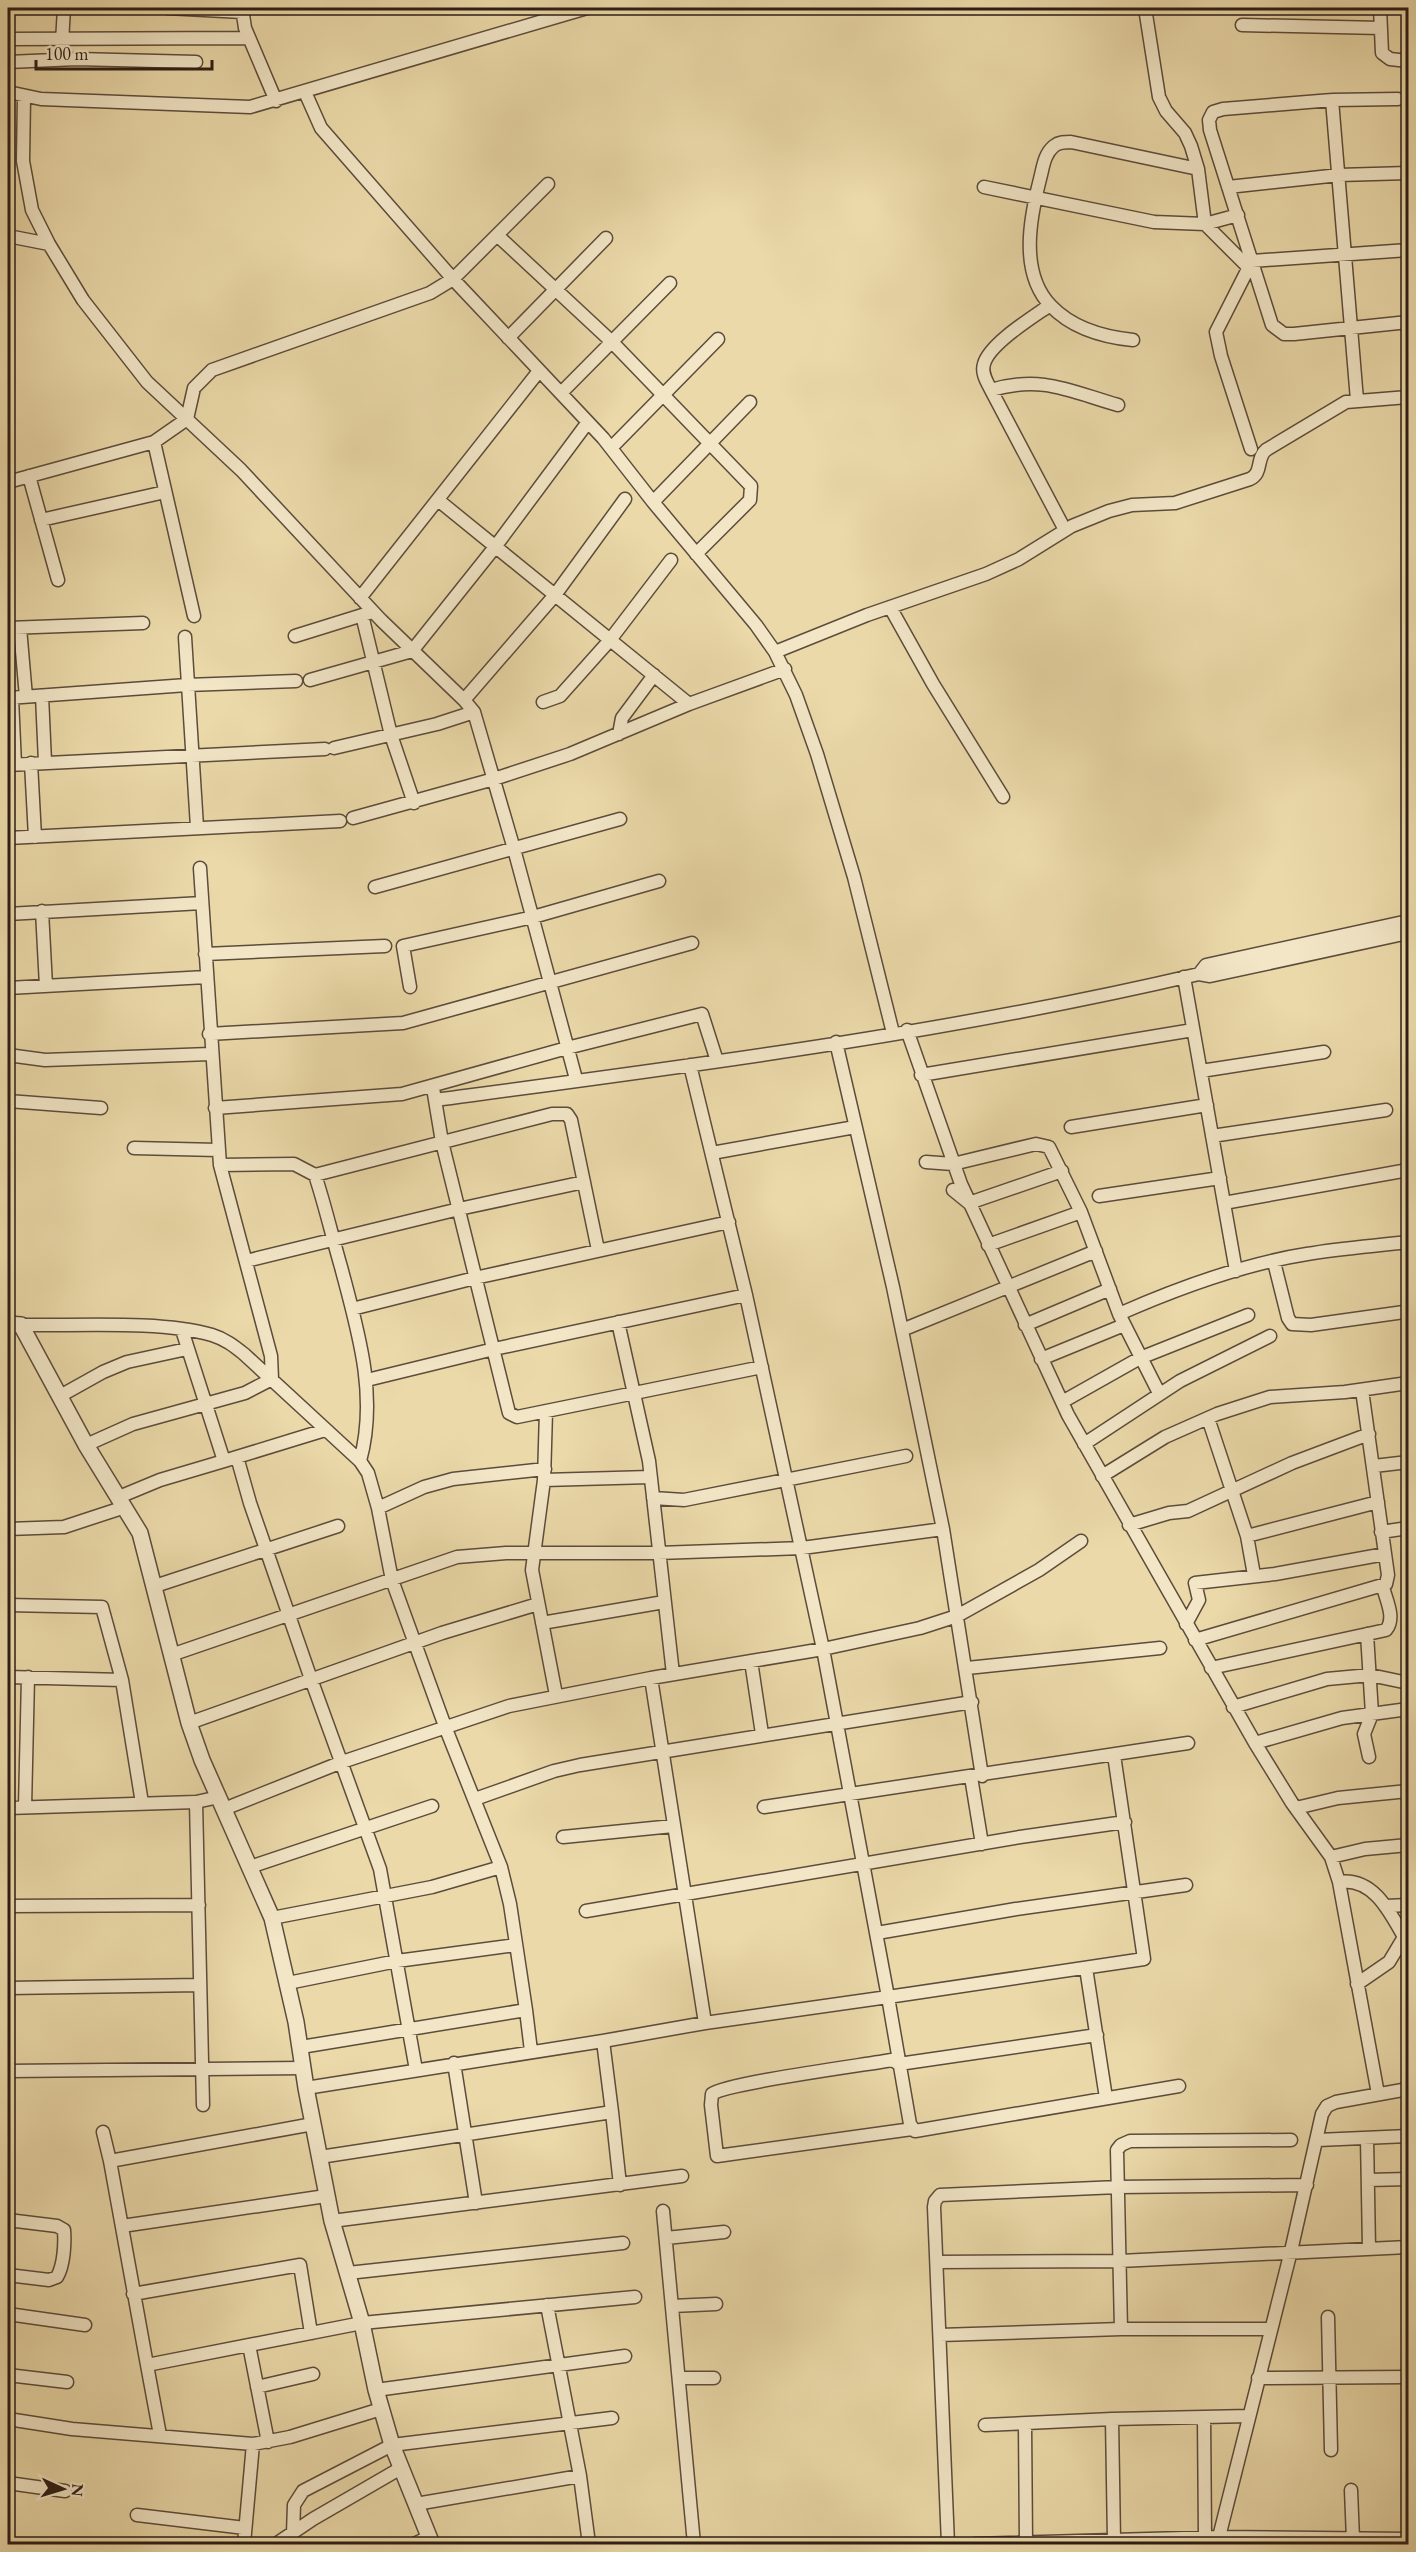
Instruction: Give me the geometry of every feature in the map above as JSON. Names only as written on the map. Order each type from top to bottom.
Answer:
[{"type":"street","points":[[61,59],[64,8]]},
{"type":"street","points":[[166,8],[242,10],[249,38],[276,101]]},
{"type":"street","points":[[8,92],[24,97],[223,109],[250,108],[587,8]]},
{"type":"street","points":[[1145,8],[1159,97],[1166,111],[1185,133],[1198,170],[1205,224],[1250,264],[1408,250]]},
{"type":"street","points":[[1380,8],[1382,53],[1390,59],[1408,61]]},
{"type":"street","points":[[1242,25],[1381,28]]},
{"type":"street","points":[[8,39],[249,38]]},
{"type":"street","points":[[8,62],[61,59],[196,62]]},
{"type":"street","points":[[305,92],[321,128],[453,279],[611,447],[775,652],[785,669],[817,754],[854,877],[893,1033]]},
{"type":"street","points":[[24,97],[22,129],[27,186],[32,210],[49,244],[83,300],[147,382],[241,470],[360,598],[368,613],[412,651],[474,712],[514,849],[576,1079]]},
{"type":"street","points":[[1398,99],[1332,100],[1223,109],[1213,112],[1209,120],[1210,130],[1238,215],[1250,264],[1272,325],[1277,331],[1294,334],[1408,322]]},
{"type":"street","points":[[1332,100],[1357,400]]},
{"type":"street","points":[[1133,340],[1105,337],[1084,329],[1050,305],[1038,287],[1029,242],[1035,198],[1046,155],[1060,142],[1093,145],[1198,170]]},
{"type":"street","points":[[1228,187],[1339,175],[1408,173]]},
{"type":"street","points":[[8,483],[154,442],[187,419],[194,388],[212,370],[408,303],[453,279],[548,184]]},
{"type":"street","points":[[984,187],[1154,222],[1205,224],[1238,215]]},
{"type":"street","points":[[497,235],[612,342],[745,478],[752,493],[750,500],[696,555]]},
{"type":"street","points":[[8,236],[49,244]]},
{"type":"street","points":[[508,338],[606,238]]},
{"type":"street","points":[[1250,264],[1216,332],[1221,356],[1251,449]]},
{"type":"street","points":[[561,393],[670,283]]},
{"type":"street","points":[[1050,305],[1011,333],[987,356],[983,365],[984,375],[991,390],[1065,530]]},
{"type":"street","points":[[611,447],[718,339]]},
{"type":"street","points":[[360,598],[539,371]]},
{"type":"street","points":[[991,390],[1015,383],[1044,383],[1118,405]]},
{"type":"street","points":[[775,652],[890,607],[986,574],[1019,559],[1065,530],[1109,511],[1132,506],[1175,503],[1250,479],[1257,473],[1262,453],[1280,444],[1338,405],[1357,400],[1408,397]]},
{"type":"street","points":[[653,502],[750,402]]},
{"type":"street","points":[[310,680],[412,651],[495,547],[588,422]]},
{"type":"street","points":[[154,442],[194,616]]},
{"type":"street","points":[[29,476],[58,580]]},
{"type":"street","points":[[41,519],[165,492]]},
{"type":"street","points":[[464,700],[555,595],[625,499]]},
{"type":"street","points":[[438,500],[689,704]]},
{"type":"street","points":[[543,702],[560,696],[610,640],[671,560]]},
{"type":"street","points":[[890,607],[933,684],[1003,797]]},
{"type":"street","points":[[295,636],[368,613]]},
{"type":"street","points":[[368,613],[373,662],[391,735],[414,802]]},
{"type":"street","points":[[8,628],[143,624]]},
{"type":"street","points":[[21,628],[26,697]]},
{"type":"street","points":[[184,637],[194,754],[197,828]]},
{"type":"street","points":[[353,818],[494,779],[570,754],[689,704],[785,669]]},
{"type":"street","points":[[619,734],[622,718],[654,675]]},
{"type":"street","points":[[296,681],[187,685],[10,698],[11,765],[330,748],[391,735],[474,712]]},
{"type":"street","points":[[42,696],[45,762]]},
{"type":"street","points":[[31,763],[35,837]]},
{"type":"street","points":[[375,887],[620,819]]},
{"type":"street","points":[[8,838],[340,821]]},
{"type":"street","points":[[200,868],[210,1054],[220,1165],[271,1356],[272,1379]]},
{"type":"street","points":[[410,987],[403,946],[532,917],[659,881]]},
{"type":"street","points":[[8,914],[202,903]]},
{"type":"street","points":[[42,911],[46,986]]},
{"type":"street","points":[[1199,974],[1206,965],[1408,921]]},
{"type":"street","points":[[215,1108],[434,1094],[690,1065],[1072,1003],[1184,977],[1199,974],[1210,976],[1408,933]]},
{"type":"street","points":[[209,1034],[403,1023],[692,943]]},
{"type":"street","points":[[206,954],[385,946]]},
{"type":"street","points":[[8,988],[206,977]]},
{"type":"street","points":[[1184,977],[1236,1271]]},
{"type":"street","points":[[434,1094],[567,1048],[702,1014],[717,1061]]},
{"type":"street","points":[[907,1030],[921,1075],[969,1203],[1062,1402],[1233,1707],[1296,1808],[1331,1857],[1340,1882],[1378,2094]]},
{"type":"street","points":[[921,1075],[1193,1030]]},
{"type":"street","points":[[836,1042],[902,1330],[943,1529],[972,1702],[981,1844]]},
{"type":"street","points":[[1201,1071],[1324,1053]]},
{"type":"street","points":[[8,1055],[45,1060],[210,1054]]},
{"type":"street","points":[[690,1065],[746,1295],[824,1650],[912,2128]]},
{"type":"street","points":[[434,1094],[442,1142],[509,1413],[517,1417],[762,1367]]},
{"type":"street","points":[[8,1101],[101,1108]]},
{"type":"street","points":[[1071,1127],[1207,1105]]},
{"type":"street","points":[[1212,1136],[1386,1110]]},
{"type":"street","points":[[315,1175],[552,1114],[567,1114],[598,1250]]},
{"type":"street","points":[[712,1153],[855,1127]]},
{"type":"street","points":[[926,1162],[953,1164],[1042,1144],[1048,1147],[1081,1212],[1121,1320],[1160,1393]]},
{"type":"street","points":[[134,1148],[218,1150]]},
{"type":"street","points":[[220,1165],[285,1163],[305,1167],[315,1175],[352,1309],[367,1380],[367,1434],[360,1461]]},
{"type":"street","points":[[1224,1203],[1408,1170]]},
{"type":"street","points":[[969,1203],[1062,1171]]},
{"type":"street","points":[[1099,1196],[1220,1178]]},
{"type":"street","points":[[246,1261],[459,1209],[584,1182]]},
{"type":"street","points":[[953,1190],[969,1203]]},
{"type":"street","points":[[988,1245],[1081,1212]]},
{"type":"street","points":[[352,1309],[476,1278],[729,1222]]},
{"type":"street","points":[[1041,1359],[1121,1320],[1167,1293],[1236,1271],[1305,1254],[1408,1242]]},
{"type":"street","points":[[902,1330],[1096,1251]]},
{"type":"street","points":[[1274,1262],[1288,1318],[1292,1324],[1311,1325],[1404,1312]]},
{"type":"street","points":[[1025,1325],[1110,1289]]},
{"type":"street","points":[[367,1380],[494,1349],[746,1295]]},
{"type":"street","points":[[1062,1402],[1140,1358],[1248,1315]]},
{"type":"street","points":[[618,1322],[650,1477],[673,1674]]},
{"type":"street","points":[[14,1325],[182,1330],[212,1335],[229,1342],[360,1461],[368,1473],[378,1508],[392,1580],[414,1643],[432,1684],[446,1729],[501,1867],[516,1945],[531,2051]]},
{"type":"street","points":[[14,1325],[60,1396],[140,1533],[189,1723],[221,1803],[272,1918],[301,2047],[306,2088],[332,2221],[362,2323],[376,2390],[392,2445],[430,2540],[414,2544]]},
{"type":"street","points":[[182,1330],[224,1461]]},
{"type":"street","points":[[1084,1444],[1160,1393],[1270,1336]]},
{"type":"street","points":[[60,1396],[127,1362],[187,1349]]},
{"type":"street","points":[[86,1444],[133,1424],[245,1393],[272,1379]]},
{"type":"street","points":[[1102,1476],[1165,1437],[1208,1418],[1269,1397],[1362,1390],[1408,1383]]},
{"type":"street","points":[[1195,1640],[1383,1587],[1388,1580],[1362,1390]]},
{"type":"street","points":[[546,1411],[544,1475],[532,1554],[532,1570],[556,1695]]},
{"type":"street","points":[[1208,1418],[1247,1536],[1254,1575]]},
{"type":"street","points":[[8,1529],[64,1527],[122,1502],[160,1480],[325,1430]]},
{"type":"street","points":[[1129,1525],[1169,1513],[1188,1511],[1302,1459],[1369,1434]]},
{"type":"street","points":[[653,1498],[684,1500],[906,1456]]},
{"type":"street","points":[[237,1457],[266,1549],[366,1829],[387,1896],[416,2070]]},
{"type":"street","points":[[1374,1466],[1408,1462]]},
{"type":"street","points":[[378,1508],[424,1487],[453,1479],[544,1475],[650,1477]]},
{"type":"street","points":[[1247,1536],[1378,1502]]},
{"type":"street","points":[[155,1586],[338,1526]]},
{"type":"street","points":[[1381,1532],[1408,1528]]},
{"type":"street","points":[[171,1655],[457,1557],[481,1554],[658,1553],[802,1548],[943,1529]]},
{"type":"street","points":[[8,1808],[142,1803],[221,1803],[509,1706],[673,1674],[824,1650],[920,1628],[957,1616],[1039,1570],[1081,1541]]},
{"type":"street","points":[[1186,1624],[1199,1600],[1195,1583],[1385,1554]]},
{"type":"street","points":[[1211,1668],[1386,1630],[1390,1625],[1383,1587]]},
{"type":"street","points":[[542,1623],[664,1602]]},
{"type":"street","points":[[189,1723],[414,1643],[538,1604]]},
{"type":"street","points":[[8,1605],[102,1607],[122,1680],[142,1803]]},
{"type":"street","points":[[1367,1634],[1372,1714],[1364,1734],[1369,1756]]},
{"type":"street","points":[[967,1668],[1160,1648]]},
{"type":"street","points":[[751,1661],[762,1734]]},
{"type":"street","points":[[1233,1707],[1327,1680],[1370,1674],[1408,1683]]},
{"type":"street","points":[[8,1677],[122,1680]]},
{"type":"street","points":[[25,1807],[28,1677]]},
{"type":"street","points":[[651,1678],[705,2023]]},
{"type":"street","points":[[475,1799],[554,1771],[762,1734],[972,1702]]},
{"type":"street","points":[[1255,1743],[1311,1725],[1408,1709]]},
{"type":"street","points":[[764,1807],[976,1777],[1188,1743]]},
{"type":"street","points":[[306,2088],[705,2023],[1144,1959],[1136,1892],[1114,1755]]},
{"type":"street","points":[[1296,1808],[1338,1797],[1408,1791]]},
{"type":"street","points":[[196,1802],[203,2105]]},
{"type":"street","points":[[250,1867],[432,1806]]},
{"type":"street","points":[[586,1911],[1125,1822]]},
{"type":"street","points":[[563,1837],[673,1826]]},
{"type":"street","points":[[1331,1857],[1365,1849],[1408,1845]]},
{"type":"street","points":[[272,1918],[387,1896],[501,1867]]},
{"type":"street","points":[[1340,1882],[1352,1880],[1362,1883],[1386,1906],[1406,1940],[1389,1962],[1357,1984]]},
{"type":"street","points":[[877,1933],[1186,1885]]},
{"type":"street","points":[[8,1906],[199,1905]]},
{"type":"street","points":[[1386,1906],[1408,1905]]},
{"type":"street","points":[[288,1983],[397,1961],[516,1945]]},
{"type":"street","points":[[1086,1968],[1106,2098]]},
{"type":"street","points":[[8,1988],[200,1985]]},
{"type":"street","points":[[301,2047],[526,2010]]},
{"type":"street","points":[[1097,2035],[899,2064],[892,2061],[717,2091],[712,2094],[711,2105],[717,2156],[912,2128],[918,2132],[1179,2086]]},
{"type":"street","points":[[603,2041],[620,2185]]},
{"type":"street","points":[[454,2064],[476,2203]]},
{"type":"street","points":[[8,2071],[303,2068]]},
{"type":"street","points":[[1220,2541],[1318,2140],[1322,2114],[1327,2106],[1408,2088]]},
{"type":"street","points":[[320,2157],[612,2112]]},
{"type":"street","points":[[110,2161],[313,2124]]},
{"type":"street","points":[[103,2132],[160,2435]]},
{"type":"street","points":[[1318,2140],[1408,2136]]},
{"type":"street","points":[[1367,2138],[1369,2248]]},
{"type":"street","points":[[1121,2329],[1117,2150],[1121,2145],[1130,2141],[1291,2140]]},
{"type":"street","points":[[332,2221],[682,2176]]},
{"type":"street","points":[[1368,2180],[1408,2178]]},
{"type":"street","points":[[948,2544],[934,2207],[940,2195],[1118,2187],[1307,2185]]},
{"type":"street","points":[[122,2226],[326,2196]]},
{"type":"street","points":[[663,2211],[694,2544]]},
{"type":"street","points":[[8,2220],[57,2226],[64,2230],[61,2271],[57,2277],[49,2280],[8,2275]]},
{"type":"street","points":[[666,2238],[724,2232]]},
{"type":"street","points":[[348,2273],[622,2242]]},
{"type":"street","points":[[938,2262],[1120,2261],[1408,2247]]},
{"type":"street","points":[[133,2294],[300,2265],[311,2333]]},
{"type":"street","points":[[147,2364],[362,2323],[635,2297]]},
{"type":"street","points":[[547,2304],[580,2476],[589,2544]]},
{"type":"street","points":[[672,2306],[716,2304]]},
{"type":"street","points":[[8,2314],[85,2325]]},
{"type":"street","points":[[1328,2317],[1331,2450]]},
{"type":"street","points":[[940,2335],[1121,2329],[1270,2329]]},
{"type":"street","points":[[249,2345],[268,2442]]},
{"type":"street","points":[[376,2390],[625,2356]]},
{"type":"street","points":[[257,2387],[313,2374]]},
{"type":"street","points":[[8,2375],[67,2382]]},
{"type":"street","points":[[679,2378],[714,2379]]},
{"type":"street","points":[[1258,2378],[1408,2378]]},
{"type":"street","points":[[8,2419],[72,2428],[254,2444],[381,2409]]},
{"type":"street","points":[[985,2426],[1112,2419],[1249,2416]]},
{"type":"street","points":[[1204,2417],[1205,2537]]},
{"type":"street","points":[[293,2533],[294,2505],[303,2491],[392,2445],[612,2418]]},
{"type":"street","points":[[1112,2419],[1114,2541]]},
{"type":"street","points":[[1025,2424],[1026,2543]]},
{"type":"street","points":[[244,2544],[254,2444]]},
{"type":"street","points":[[276,2544],[401,2468]]},
{"type":"street","points":[[416,2504],[580,2476]]},
{"type":"street","points":[[8,2483],[65,2491]]},
{"type":"street","points":[[1351,2490],[1353,2538]]},
{"type":"street","points":[[137,2515],[245,2528]]},
{"type":"street","points":[[974,2544],[1071,2544],[1205,2537],[1220,2541],[1408,2539]]},
{"type":"street","points":[[8,2544],[14,2544]]}]
